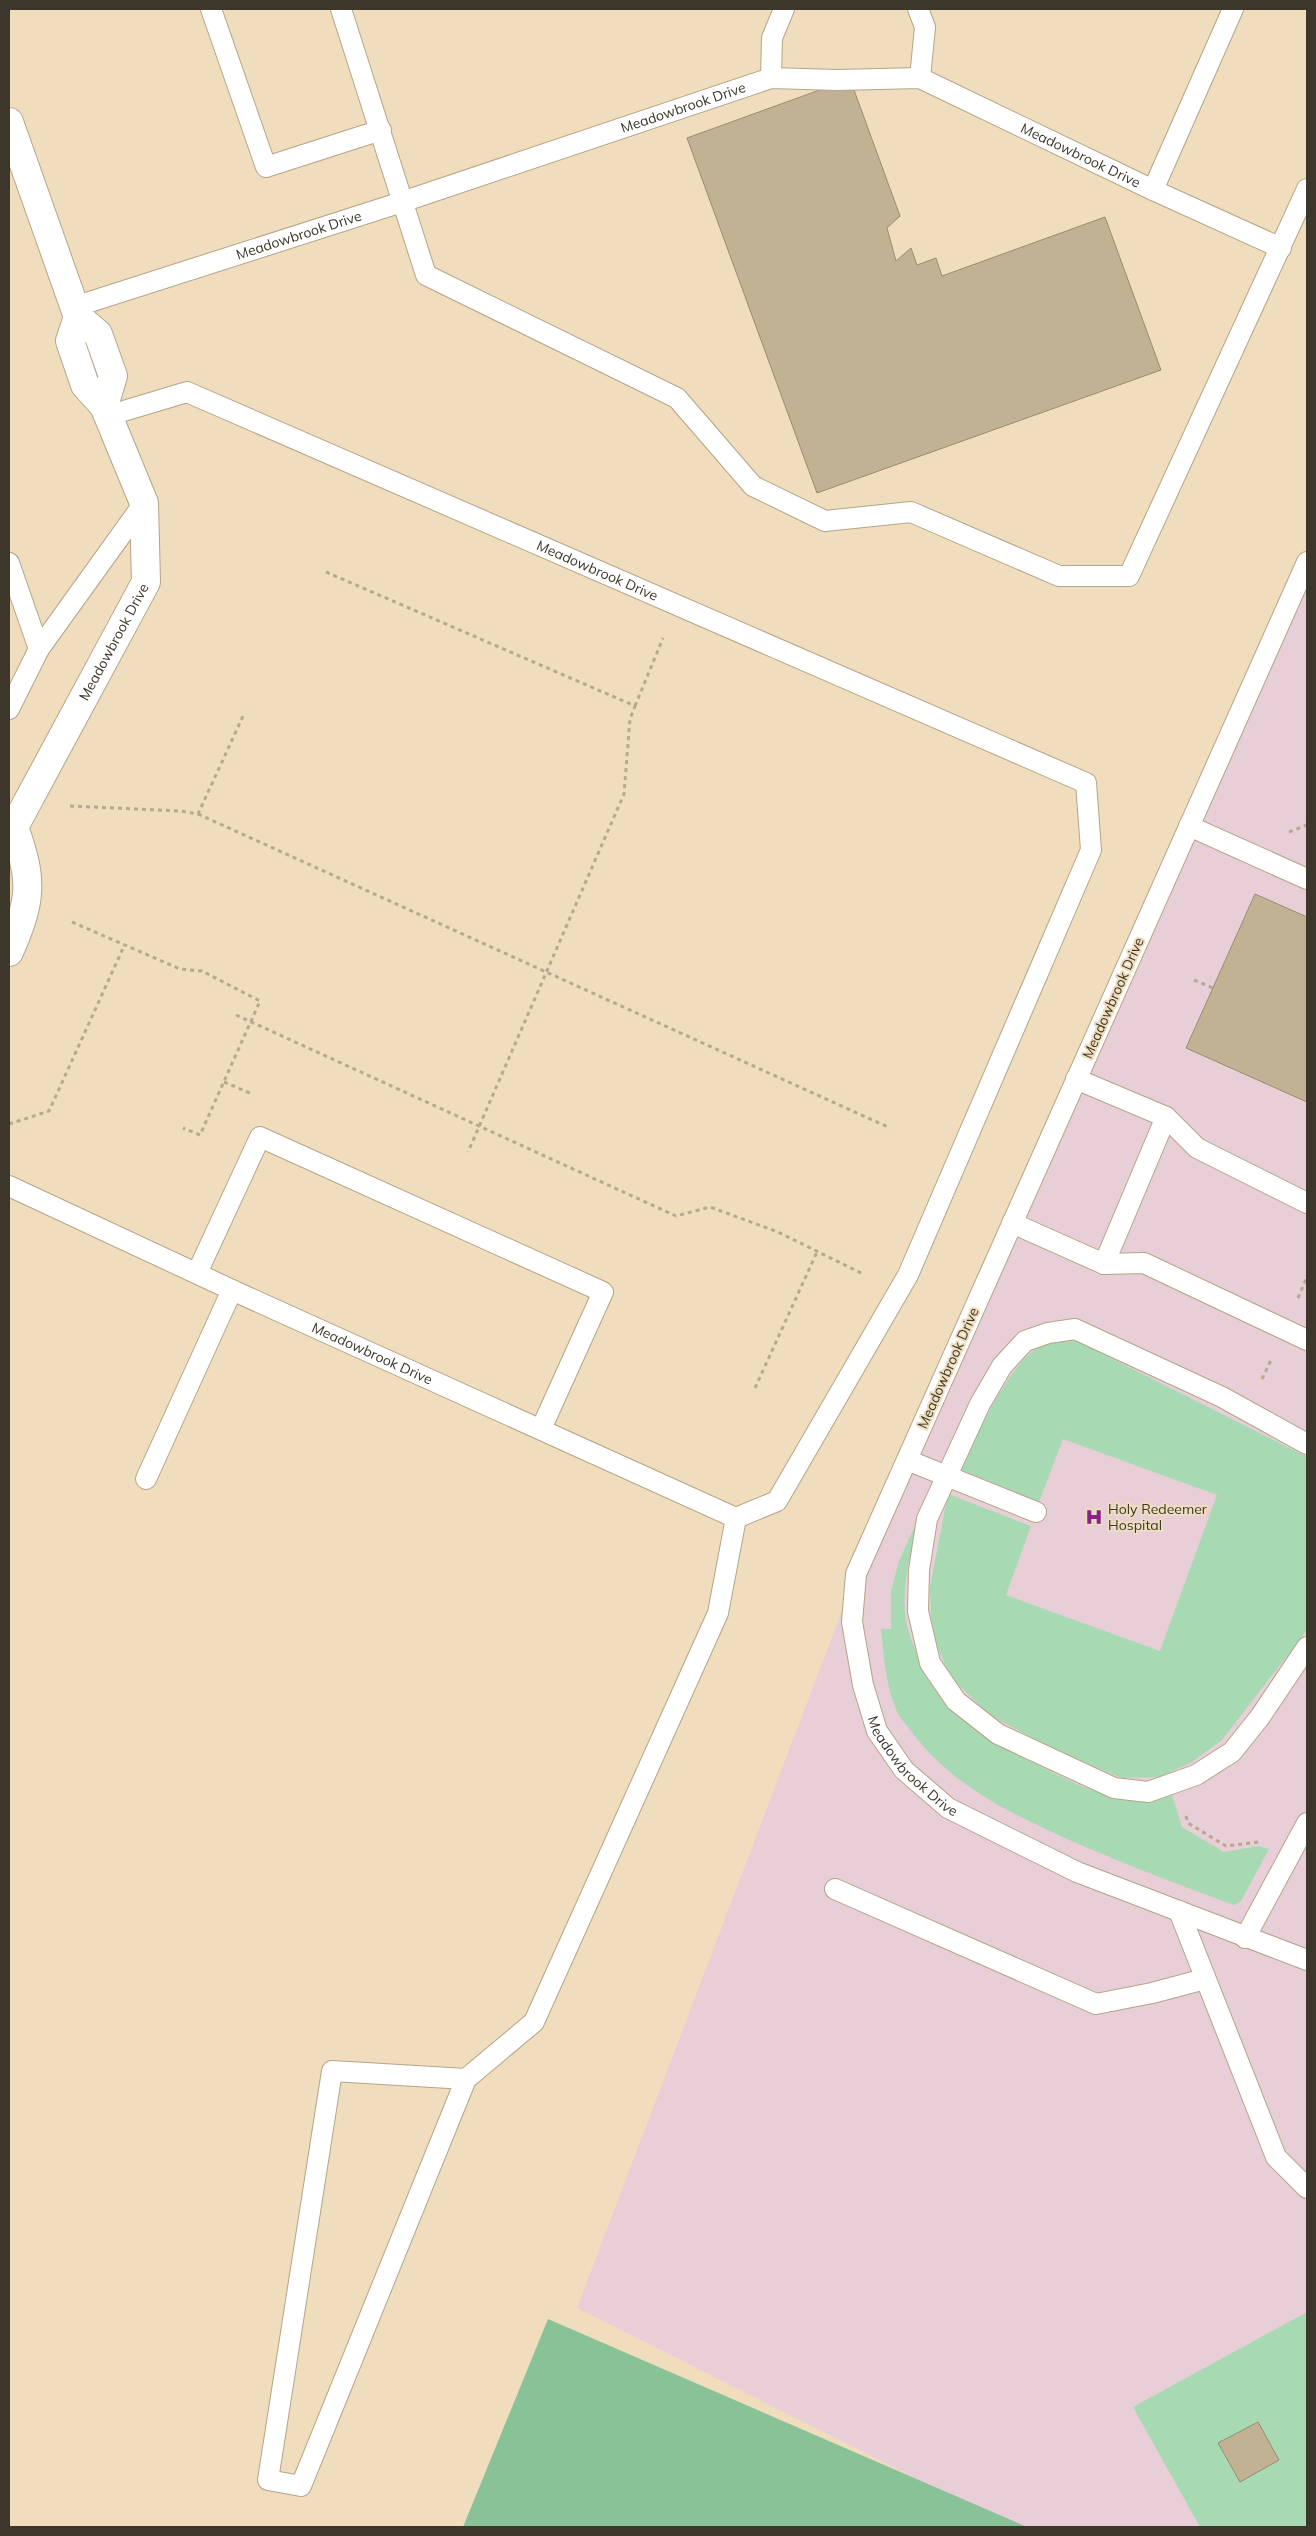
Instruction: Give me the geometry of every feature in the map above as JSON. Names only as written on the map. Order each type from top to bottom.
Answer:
[{"type":"street","points":[[9,122],[76,312]]},
{"type":"street","name":"Meadowbrook Drive","points":[[17,817],[146,582],[144,503],[106,411],[85,385],[70,341],[76,312]]},
{"type":"street","points":[[9,952],[21,925],[28,892],[26,860],[17,817]]},
{"type":"lane","points":[[211,9],[266,166],[380,130]]},
{"type":"lane","points":[[340,9],[426,275],[677,398],[753,486],[825,521],[911,512],[1059,576],[1129,576],[1307,190]]},
{"type":"lane","points":[[771,78],[772,38],[784,9]]},
{"type":"lane","points":[[918,9],[925,27],[920,78]]},
{"type":"lane","points":[[1153,190],[1233,9]]},
{"type":"lane","name":"Meadowbrook Drive","points":[[76,312],[771,78],[837,80],[920,78],[1153,190],[1281,248]]},
{"type":"lane","name":"Meadowbrook Drive","points":[[9,1186],[232,1290],[736,1518],[777,1501],[908,1275],[1092,850],[1086,783],[187,392],[106,411]]},
{"type":"lane","points":[[9,709],[39,649],[144,503]]},
{"type":"lane","name":"Meadowbrook Drive","points":[[1307,562],[856,1574],[852,1622],[863,1686],[877,1731],[904,1770],[948,1808],[1077,1872],[1245,1938],[1307,1960]]},
{"type":"lane","points":[[9,563],[39,649]]},
{"type":"lane","points":[[1189,826],[1307,879]]},
{"type":"lane","points":[[1076,1079],[1166,1117],[1197,1148],[1307,1203]]},
{"type":"lane","points":[[1104,1264],[1166,1117]]},
{"type":"lane","points":[[197,1273],[260,1137],[440,1218],[603,1292],[541,1429]]},
{"type":"lane","points":[[1012,1223],[1104,1264],[1144,1263],[1307,1340]]},
{"type":"lane","points":[[146,1478],[232,1290]]},
{"type":"lane","points":[[1307,1444],[1222,1398],[1076,1329],[1048,1333],[1025,1341],[1002,1366],[980,1404],[927,1519],[919,1570],[918,1611],[930,1664],[956,1701],[998,1734],[1114,1788],[1148,1792],[1196,1775],[1232,1752],[1260,1717],[1307,1647]]},
{"type":"lane","points":[[907,1460],[1036,1512]]},
{"type":"lane","points":[[466,2079],[332,2071],[268,2480],[301,2486],[466,2079],[534,2022],[718,1613],[736,1518]]},
{"type":"lane","points":[[1245,1938],[1304,1829]]},
{"type":"lane","points":[[835,1889],[1096,2004],[1152,1993],[1205,1979]]},
{"type":"lane","points":[[1179,1911],[1276,2158],[1307,2188]]},
{"type":"path","points":[[326,572],[635,706]]},
{"type":"path","points":[[468,1152],[624,794],[630,719],[664,635]]},
{"type":"path","points":[[198,814],[244,714]]},
{"type":"path","points":[[17,817],[180,810],[198,814],[890,1128]]},
{"type":"path","points":[[1281,835],[1307,825]]},
{"type":"path","points":[[72,922],[180,969],[202,970],[260,1001],[200,1135],[183,1128]]},
{"type":"path","points":[[9,1124],[49,1111],[125,944]]},
{"type":"path","points":[[1194,980],[1213,988]]},
{"type":"path","points":[[236,1015],[676,1216],[710,1207],[778,1232],[863,1274]]},
{"type":"path","points":[[224,1082],[252,1094]]},
{"type":"path","points":[[755,1388],[817,1252]]},
{"type":"path","points":[[1297,1300],[1307,1277]]},
{"type":"path","points":[[1258,1388],[1274,1352]]},
{"type":"path","points":[[1174,1782],[1188,1824],[1226,1846],[1304,1829]]},
{"type":"shaded area","name":"Holy Redeemer Hospital","points":[[1307,566],[1307,2527],[1013,2527],[577,2308],[856,1574]]},
{"type":"green space","points":[[1077,1341],[1307,1457],[1307,1630],[1222,1740],[1192,1762],[1159,1777],[1122,1778],[1058,1752],[990,1715],[951,1678],[932,1635],[930,1587],[948,1494],[1031,1526],[1006,1595],[1160,1651],[1217,1495],[1063,1439],[1039,1502],[959,1469],[1002,1389],[1023,1361],[1033,1351],[1043,1345]]},
{"type":"green space","points":[[923,1508],[907,1573],[905,1586],[906,1618],[911,1638],[921,1663],[945,1699],[972,1726],[987,1736],[1022,1757],[1066,1779],[1090,1790],[1129,1799],[1145,1800],[1172,1795],[1182,1827],[1224,1852],[1258,1846],[1269,1849],[1241,1901],[1234,1905],[1170,1881],[1065,1838],[1023,1818],[964,1783],[946,1769],[914,1735],[895,1707],[886,1674],[881,1629],[891,1629],[891,1591],[899,1561]]},
{"type":"green space","points":[[1307,2312],[1307,2527],[1200,2527],[1133,2407]]},
{"type":"green space","points":[[548,2319],[1027,2527],[463,2527]]},
{"type":"building","points":[[850,79],[900,216],[887,228],[896,261],[911,248],[917,265],[936,258],[942,276],[1105,217],[1161,370],[817,493],[687,138]]},
{"type":"building","points":[[1255,894],[1307,917],[1307,1102],[1186,1048]]},
{"type":"building","points":[[1258,2422],[1279,2460],[1240,2482],[1218,2443]]},
{"type":"place","name":"Holy Redeemer Hospital","points":[[1094,1517]]}]
